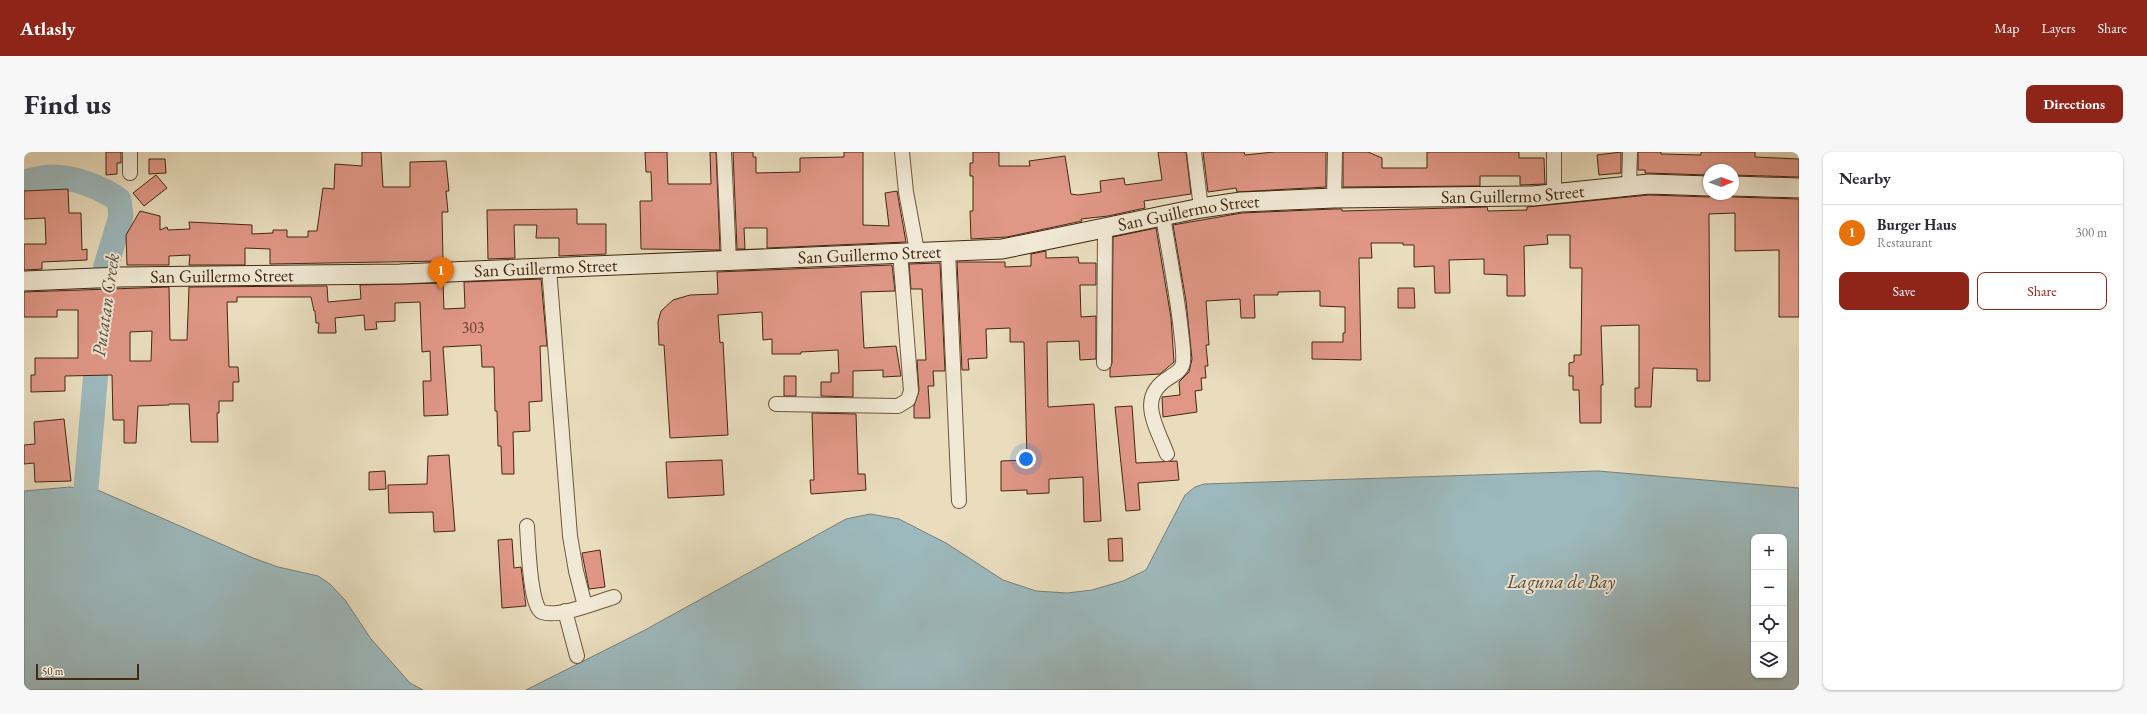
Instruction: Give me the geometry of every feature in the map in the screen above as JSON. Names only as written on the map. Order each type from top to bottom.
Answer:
[{"type":"main road","name":"San Guillermo Street","points":[[24,281],[120,277],[400,274],[1010,248],[1201,208],[1241,202],[1334,198],[1554,195],[1629,185],[1703,186]]},
{"type":"main road","points":[[1739,186],[1799,188]]},
{"type":"street","points":[[130,152],[130,173]]},
{"type":"street","points":[[724,152],[729,261]]},
{"type":"street","points":[[776,404],[898,406],[908,400],[911,391],[909,252],[902,152]]},
{"type":"street","points":[[1194,152],[1201,208]]},
{"type":"street","points":[[1334,198],[1335,152]]},
{"type":"street","points":[[1554,152],[1554,195]]},
{"type":"street","points":[[1629,185],[1630,152]]},
{"type":"street","points":[[1163,216],[1180,318],[1183,357],[1183,364],[1179,371],[1158,384],[1152,391],[1151,413],[1167,454]]},
{"type":"street","points":[[1104,363],[1105,229]]},
{"type":"street","points":[[948,251],[959,501]]},
{"type":"street","points":[[549,268],[570,536],[576,571],[585,606]]},
{"type":"street","points":[[527,526],[533,596],[536,608],[542,612],[565,611],[614,597]]},
{"type":"street","points":[[565,611],[577,656]]},
{"type":"water","name":"Laguna de Bay","points":[[1598,471],[1799,488],[1799,690],[526,690],[645,630],[846,519],[870,514],[899,519],[946,543],[1003,580],[1036,591],[1067,593],[1092,590],[1123,581],[1146,570],[1185,495],[1195,487],[1204,484]]},
{"type":"water","points":[[70,487],[100,491],[253,558],[278,567],[318,576],[330,584],[345,600],[371,639],[410,683],[423,690],[24,690],[24,491]]},
{"type":"building","points":[[106,152],[121,152],[121,163],[117,163],[117,174],[106,175]]},
{"type":"building","points":[[362,152],[381,152],[383,187],[410,187],[410,162],[446,161],[449,191],[446,191],[448,212],[442,212],[443,261],[270,264],[270,249],[245,248],[245,265],[189,265],[190,255],[169,256],[169,265],[127,265],[126,235],[140,211],[160,216],[160,230],[167,227],[168,230],[190,229],[189,222],[252,225],[252,234],[273,233],[273,230],[287,230],[287,237],[308,237],[308,231],[317,231],[323,188],[334,189],[335,164],[362,166]]},
{"type":"building","points":[[645,152],[667,152],[668,184],[711,184],[710,152],[716,152],[720,250],[641,249],[640,201],[652,201],[651,172],[646,172]]},
{"type":"building","points":[[733,152],[753,152],[753,157],[756,157],[756,173],[800,172],[800,158],[844,157],[844,152],[863,152],[863,225],[889,226],[885,193],[897,191],[906,242],[767,248],[767,228],[744,228],[745,249],[737,249]]},
{"type":"building","points":[[973,152],[999,152],[999,166],[1030,166],[1029,161],[1065,156],[1071,194],[1078,195],[1101,192],[1100,181],[1124,178],[1125,185],[1162,180],[1158,152],[1186,152],[1191,194],[1144,201],[1145,208],[1108,216],[1081,219],[1082,221],[1007,237],[971,239],[970,211],[973,211],[973,176],[970,176],[970,163],[973,163]]},
{"type":"building","points":[[1203,152],[1244,152],[1245,155],[1274,152],[1326,152],[1326,187],[1237,192],[1236,188],[1208,192]]},
{"type":"building","points":[[1343,152],[1368,152],[1382,158],[1382,168],[1427,168],[1427,152],[1519,152],[1519,158],[1544,158],[1545,184],[1520,185],[1520,176],[1480,176],[1480,186],[1343,187]]},
{"type":"building","points":[[1621,152],[1621,173],[1599,175],[1597,155]]},
{"type":"building","points":[[1638,152],[1701,155],[1701,152],[1755,152],[1755,157],[1799,159],[1799,177],[1739,175],[1739,164],[1703,164],[1703,175],[1645,173],[1645,170],[1638,170]]},
{"type":"building","points":[[149,159],[165,159],[166,173],[149,174]]},
{"type":"building","points":[[156,175],[167,188],[144,206],[133,193]]},
{"type":"building","points":[[68,189],[69,213],[81,213],[82,250],[87,249],[87,260],[42,262],[42,269],[24,270],[24,244],[46,244],[45,218],[24,219],[24,191]]},
{"type":"building","points":[[1649,195],[1703,197],[1703,200],[1739,200],[1739,197],[1799,199],[1799,317],[1779,317],[1779,250],[1735,251],[1735,213],[1709,214],[1710,381],[1697,381],[1697,369],[1653,368],[1651,407],[1635,407],[1635,388],[1639,388],[1639,325],[1601,326],[1603,385],[1601,385],[1601,423],[1580,423],[1579,390],[1573,390],[1573,376],[1569,376],[1569,363],[1574,362],[1574,355],[1581,355],[1582,268],[1570,268],[1570,235],[1547,235],[1548,244],[1524,246],[1525,296],[1507,296],[1507,275],[1484,274],[1484,259],[1449,260],[1450,293],[1435,293],[1434,266],[1414,267],[1414,245],[1403,245],[1403,243],[1371,243],[1372,258],[1359,258],[1361,360],[1312,359],[1312,342],[1343,342],[1343,333],[1345,333],[1345,307],[1320,306],[1320,291],[1278,292],[1278,295],[1254,295],[1255,318],[1241,318],[1240,299],[1206,301],[1209,345],[1206,345],[1208,366],[1205,366],[1206,378],[1201,378],[1202,390],[1195,391],[1197,412],[1163,417],[1162,397],[1180,395],[1179,382],[1189,372],[1192,359],[1186,301],[1173,225],[1242,213],[1334,209],[1342,209],[1342,211],[1487,207],[1488,211],[1527,210],[1527,207]]},
{"type":"building","points":[[577,209],[577,224],[606,224],[606,254],[559,256],[559,238],[536,238],[537,225],[514,225],[515,258],[488,259],[487,210]]},
{"type":"building","points":[[1156,228],[1171,318],[1174,362],[1160,374],[1110,377],[1112,363],[1113,237]]},
{"type":"building","points":[[1046,251],[1046,258],[1078,257],[1079,263],[1096,263],[1096,285],[1080,285],[1081,317],[1096,316],[1096,359],[1080,360],[1079,341],[1047,342],[1048,407],[1094,404],[1101,521],[1084,522],[1083,477],[1049,479],[1049,493],[1027,494],[1027,490],[1001,491],[1001,461],[1027,460],[1024,342],[1010,342],[1010,328],[986,329],[987,358],[968,359],[969,370],[962,370],[957,262],[1005,262],[1005,267],[1031,266],[1031,254]]},
{"type":"building","points":[[940,263],[945,371],[933,371],[934,386],[928,386],[930,418],[914,418],[914,406],[919,391],[917,360],[926,360],[922,289],[911,289],[909,264]]},
{"type":"building","points":[[892,265],[895,291],[861,292],[864,348],[896,346],[901,376],[883,377],[883,370],[853,371],[853,397],[821,396],[821,382],[831,382],[831,373],[839,373],[838,350],[801,352],[801,354],[772,354],[772,339],[763,340],[762,312],[718,315],[720,343],[723,342],[728,435],[670,438],[664,345],[659,345],[658,322],[661,311],[673,300],[690,295],[718,294],[717,272]]},
{"type":"building","points":[[541,279],[547,346],[540,346],[542,401],[529,402],[530,431],[513,432],[514,474],[502,474],[501,446],[498,446],[497,411],[495,411],[494,367],[482,367],[481,345],[443,347],[448,415],[424,416],[423,381],[431,381],[430,351],[422,352],[420,302],[395,303],[395,321],[376,322],[377,329],[365,330],[364,315],[335,318],[336,333],[318,333],[319,323],[316,323],[315,311],[311,297],[237,297],[237,302],[227,302],[229,367],[238,367],[239,382],[233,382],[233,401],[219,401],[219,413],[217,413],[218,442],[191,442],[189,404],[169,404],[138,406],[136,443],[124,443],[124,420],[113,420],[112,375],[65,376],[65,391],[31,392],[31,375],[35,375],[35,358],[78,358],[78,310],[57,310],[57,317],[24,317],[24,292],[169,287],[170,340],[187,340],[189,287],[327,286],[328,302],[361,299],[360,285],[443,283],[444,309],[465,308],[464,282]],"holes":[[[152,331],[151,361],[130,361],[130,332]]]},
{"type":"building","points":[[1398,288],[1414,288],[1415,308],[1398,308]]},
{"type":"building","points":[[784,376],[796,376],[796,396],[784,396]]},
{"type":"building","points":[[1132,406],[1136,463],[1177,461],[1179,480],[1138,483],[1140,510],[1126,511],[1115,407]]},
{"type":"building","points":[[812,413],[856,414],[858,474],[865,474],[866,490],[811,494],[810,480],[814,480]]},
{"type":"building","points":[[64,419],[71,481],[35,482],[34,463],[24,464],[24,445],[35,444],[34,422]]},
{"type":"building","points":[[449,455],[455,531],[434,532],[433,512],[389,513],[388,485],[427,484],[428,456]]},
{"type":"building","points":[[722,460],[724,495],[668,498],[666,462]]},
{"type":"building","points":[[385,471],[386,489],[369,490],[369,472]]},
{"type":"building","points":[[1122,538],[1123,561],[1109,561],[1108,539]]},
{"type":"building","points":[[512,539],[514,568],[521,567],[526,606],[502,608],[498,540]]},
{"type":"building","points":[[600,550],[605,587],[589,589],[582,553]]},
{"type":"waterway","name":"Putatan Creek","points":[[24,182],[49,177],[60,177],[96,187],[119,200],[121,216],[106,266],[103,290],[86,488]]},
{"type":"place","name":"Burger Haus","points":[[441,290]]}]
